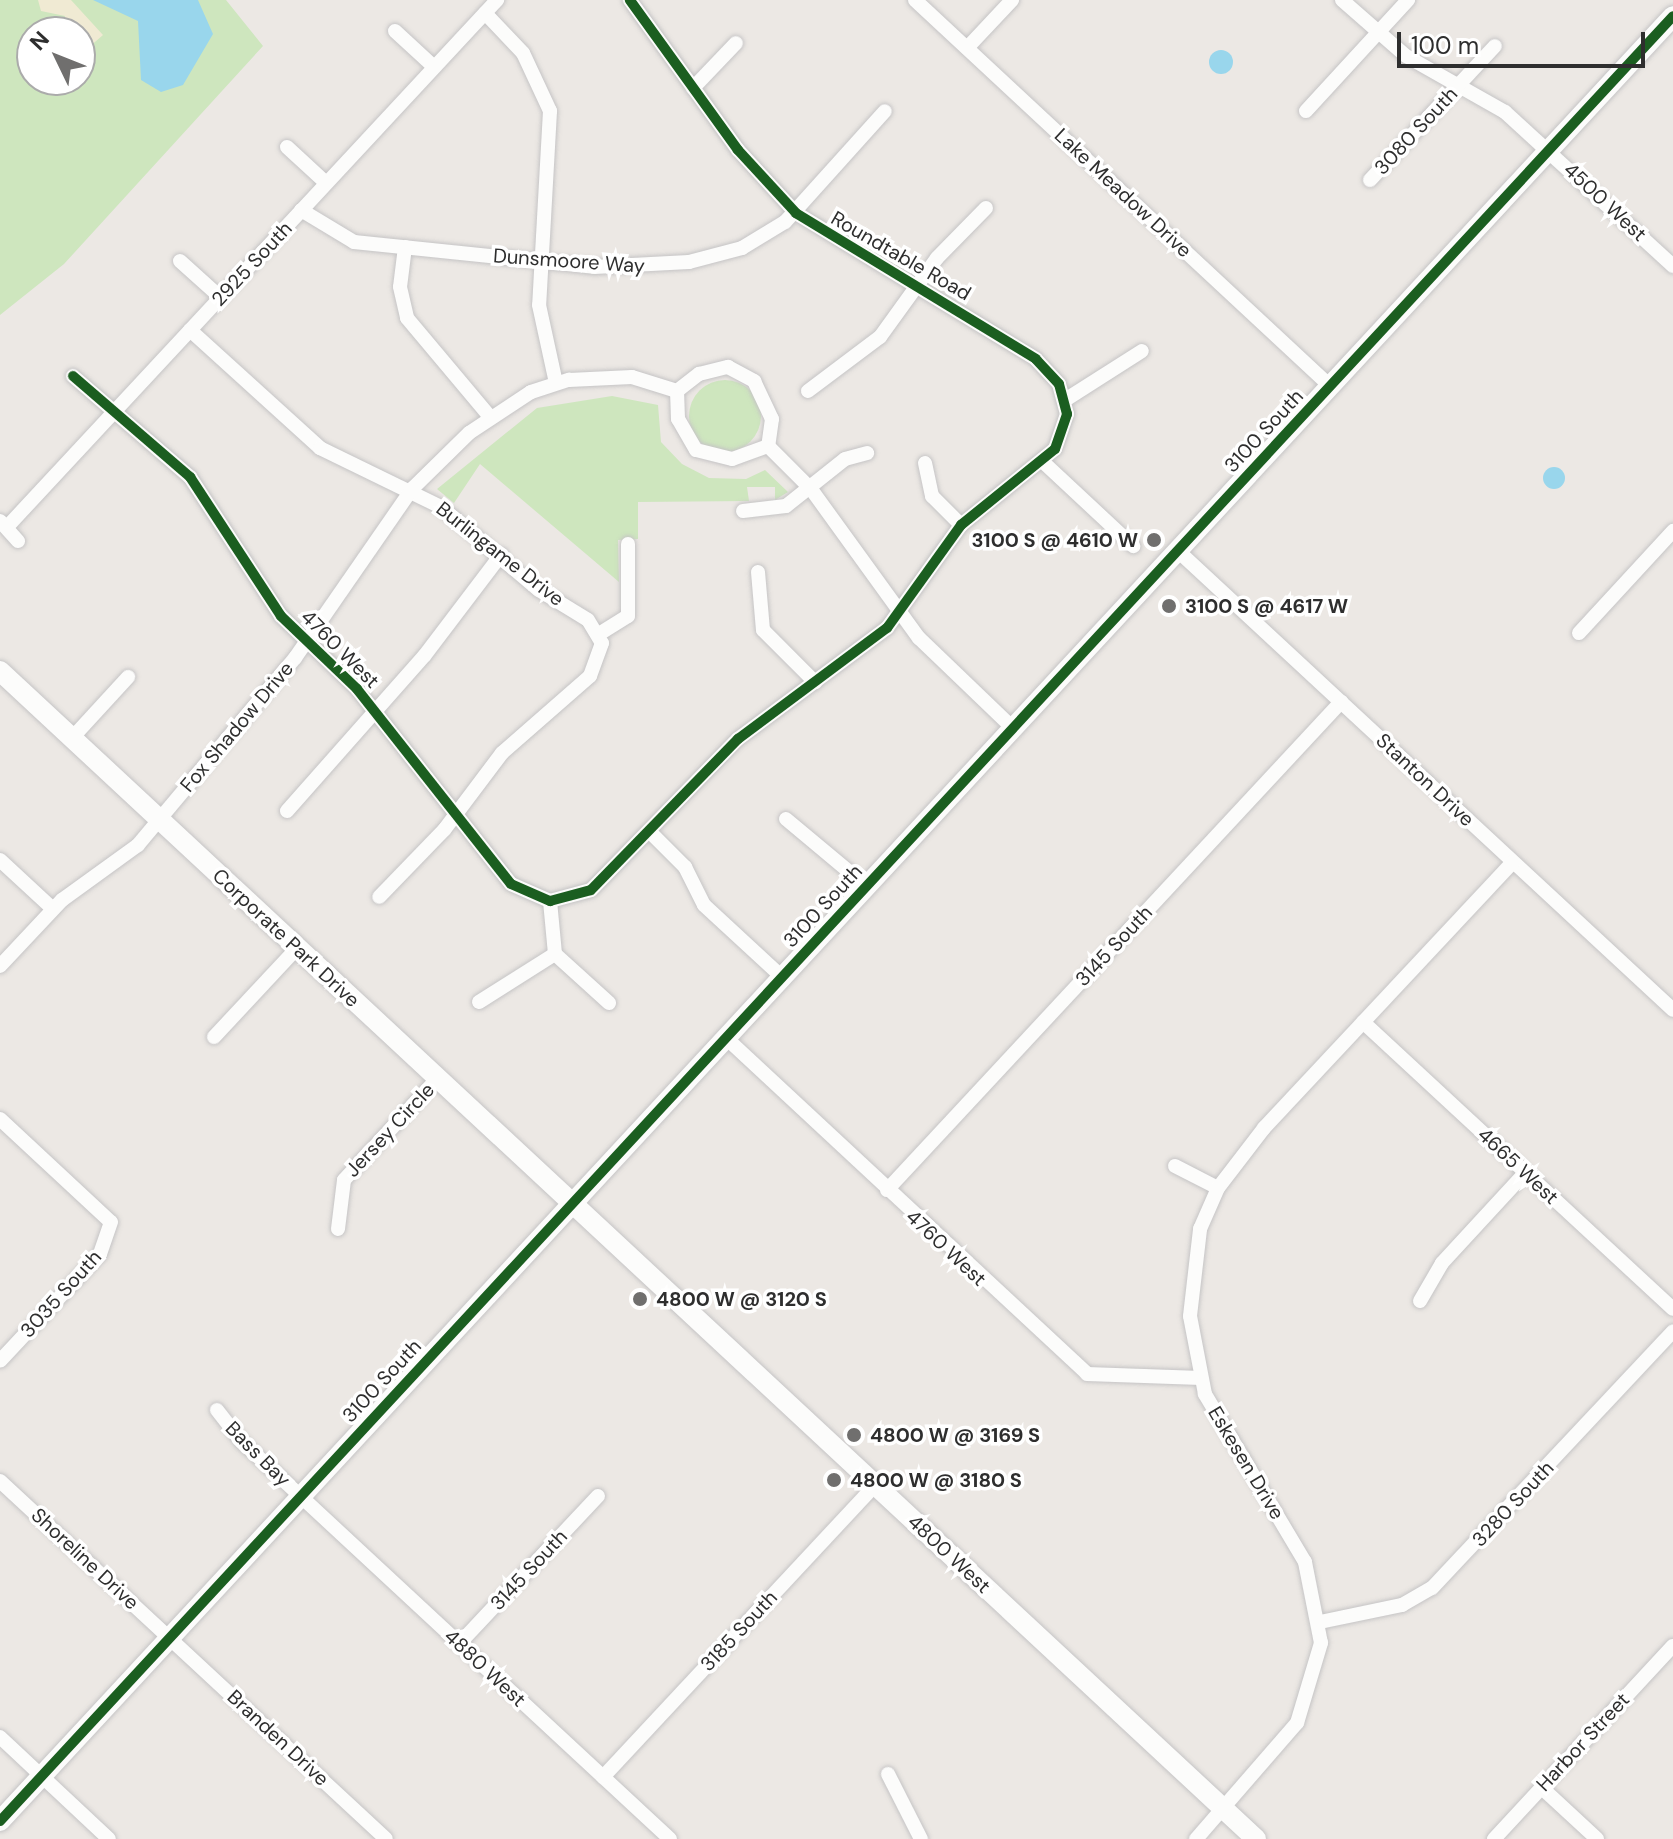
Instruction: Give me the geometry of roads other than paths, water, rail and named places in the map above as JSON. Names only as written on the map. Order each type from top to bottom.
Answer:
[{"type":"main road","name":"3100 South","points":[[0,1821],[1673,16]]},
{"type":"main road","name":"Corporate Park Drive","points":[[0,671],[573,1204]]},
{"type":"main road","name":"4800 West","points":[[573,1204],[1256,1839]]},
{"type":"street","name":"2925 South","points":[[3,524],[114,411],[497,0]]},
{"type":"street","name":"Roundtable Road","points":[[630,0],[693,88],[796,213],[1036,359],[1065,400]]},
{"type":"street","name":"Lake Meadow Drive","points":[[915,0],[1330,386]]},
{"type":"street","points":[[967,48],[1012,0]]},
{"type":"street","name":"4500 West","points":[[1342,0],[1377,33],[1458,86],[1505,112],[1673,266]]},
{"type":"street","points":[[1306,111],[1408,0]]},
{"type":"street","points":[[485,13],[523,53],[550,111],[540,321],[556,383]]},
{"type":"street","points":[[395,31],[434,67]]},
{"type":"street","points":[[693,88],[736,43]]},
{"type":"street","name":"3080 South","points":[[1370,180],[1495,46]]},
{"type":"street","name":"Dunsmoore Way","points":[[301,210],[339,238],[405,247],[643,268],[689,262],[742,248],[796,213],[885,111]]},
{"type":"street","points":[[287,147],[326,183]]},
{"type":"street","points":[[808,391],[869,348],[986,208]]},
{"type":"street","points":[[405,247],[400,287],[407,318],[490,417]]},
{"type":"street","points":[[180,261],[220,297]]},
{"type":"street","name":"Burlingame Drive","points":[[190,330],[320,448],[412,489],[599,634]]},
{"type":"street","points":[[609,1003],[555,954],[550,901],[591,890],[652,834],[738,739],[815,682],[898,613],[961,525],[1042,461],[1063,434],[1065,400],[1142,351]]},
{"type":"street","points":[[768,446],[732,459],[696,450],[680,429],[677,391],[708,370],[746,374],[770,408],[768,446],[811,489],[898,613],[1013,728]]},
{"type":"street","name":"4760 West","points":[[73,376],[190,477],[275,608],[375,713],[454,818],[511,884],[550,901]]},
{"type":"street","name":"Fox Shadow Drive","points":[[0,966],[53,909],[123,860],[308,642],[412,489],[490,417],[556,383],[617,376],[677,391]]},
{"type":"street","points":[[743,511],[786,506],[845,459],[867,453]]},
{"type":"street","points":[[1042,461],[1133,546]]},
{"type":"street","points":[[925,463],[932,496],[961,525]]},
{"type":"street","points":[[3,524],[18,541]]},
{"type":"street","points":[[1579,633],[1673,531]]},
{"type":"street","points":[[379,897],[454,818],[502,753],[590,676],[603,651],[599,634],[628,616],[628,544]]},
{"type":"street","name":"Stanton Drive","points":[[1177,550],[1673,1010]]},
{"type":"street","points":[[287,811],[375,713],[501,555]]},
{"type":"street","points":[[758,572],[763,630],[815,682]]},
{"type":"street","points":[[72,738],[128,677]]},
{"type":"street","name":"3145 South","points":[[887,1190],[1341,702]]},
{"type":"street","points":[[786,819],[866,886]]},
{"type":"street","points":[[652,834],[685,867],[704,905],[782,977]]},
{"type":"street","points":[[0,860],[53,909]]},
{"type":"street","name":"Eskesen Drive","points":[[1224,1809],[1302,1713],[1319,1663],[1320,1622],[1305,1562],[1221,1427],[1201,1378],[1191,1273],[1218,1188],[1363,1022],[1513,862]]},
{"type":"street","points":[[214,1037],[297,948]]},
{"type":"street","points":[[479,1002],[555,954]]},
{"type":"street","name":"4665 West","points":[[1363,1022],[1673,1309]]},
{"type":"street","name":"4760 West","points":[[726,1038],[1087,1374],[1201,1378]]},
{"type":"street","name":"Jersey Circle","points":[[338,1229],[344,1180],[437,1079]]},
{"type":"street","name":"3035 South","points":[[0,1119],[111,1222],[100,1254],[0,1361]]},
{"type":"street","points":[[1175,1166],[1218,1188]]},
{"type":"street","points":[[1420,1301],[1442,1263],[1525,1173]]},
{"type":"street","name":"3280 South","points":[[1320,1622],[1387,1609],[1432,1588],[1673,1331]]},
{"type":"street","name":"Bass Bay","points":[[217,1410],[300,1497]]},
{"type":"street","name":"Shoreline Drive","points":[[0,1481],[169,1638]]},
{"type":"street","name":"3185 South","points":[[603,1777],[875,1485]]},
{"type":"street","name":"3145 South","points":[[459,1644],[598,1496]]},
{"type":"street","name":"4880 West","points":[[300,1497],[670,1839]]},
{"type":"street","name":"Branden Drive","points":[[169,1638],[386,1839]]},
{"type":"street","name":"Harbor Street","points":[[1494,1839],[1673,1646]]},
{"type":"street","points":[[0,1737],[109,1839]]},
{"type":"street","points":[[888,1774],[921,1839]]},
{"type":"street","points":[[1542,1788],[1597,1839]]},
{"type":"street","points":[[1196,1839],[1224,1809]]},
{"type":"water","points":[[93,0],[198,0],[213,34],[183,85],[161,92],[141,80],[138,21]]},
{"type":"water","points":[[1221,50],[1230,53],[1233,62],[1230,71],[1221,74],[1212,71],[1209,62],[1212,53]]},
{"type":"water","points":[[1554,467],[1562,470],[1565,478],[1562,486],[1554,489],[1546,486],[1543,478],[1546,470]]},
{"type":"place","name":"3100 S @ 4610 W","points":[[1154,540]]},
{"type":"place","name":"3100 S @ 4617 W","points":[[1169,606]]},
{"type":"place","name":"4800 W @ 3120 S","points":[[640,1299]]},
{"type":"place","name":"4800 W @ 3169 S","points":[[854,1435]]},
{"type":"place","name":"4800 W @ 3180 S","points":[[834,1480]]}]
